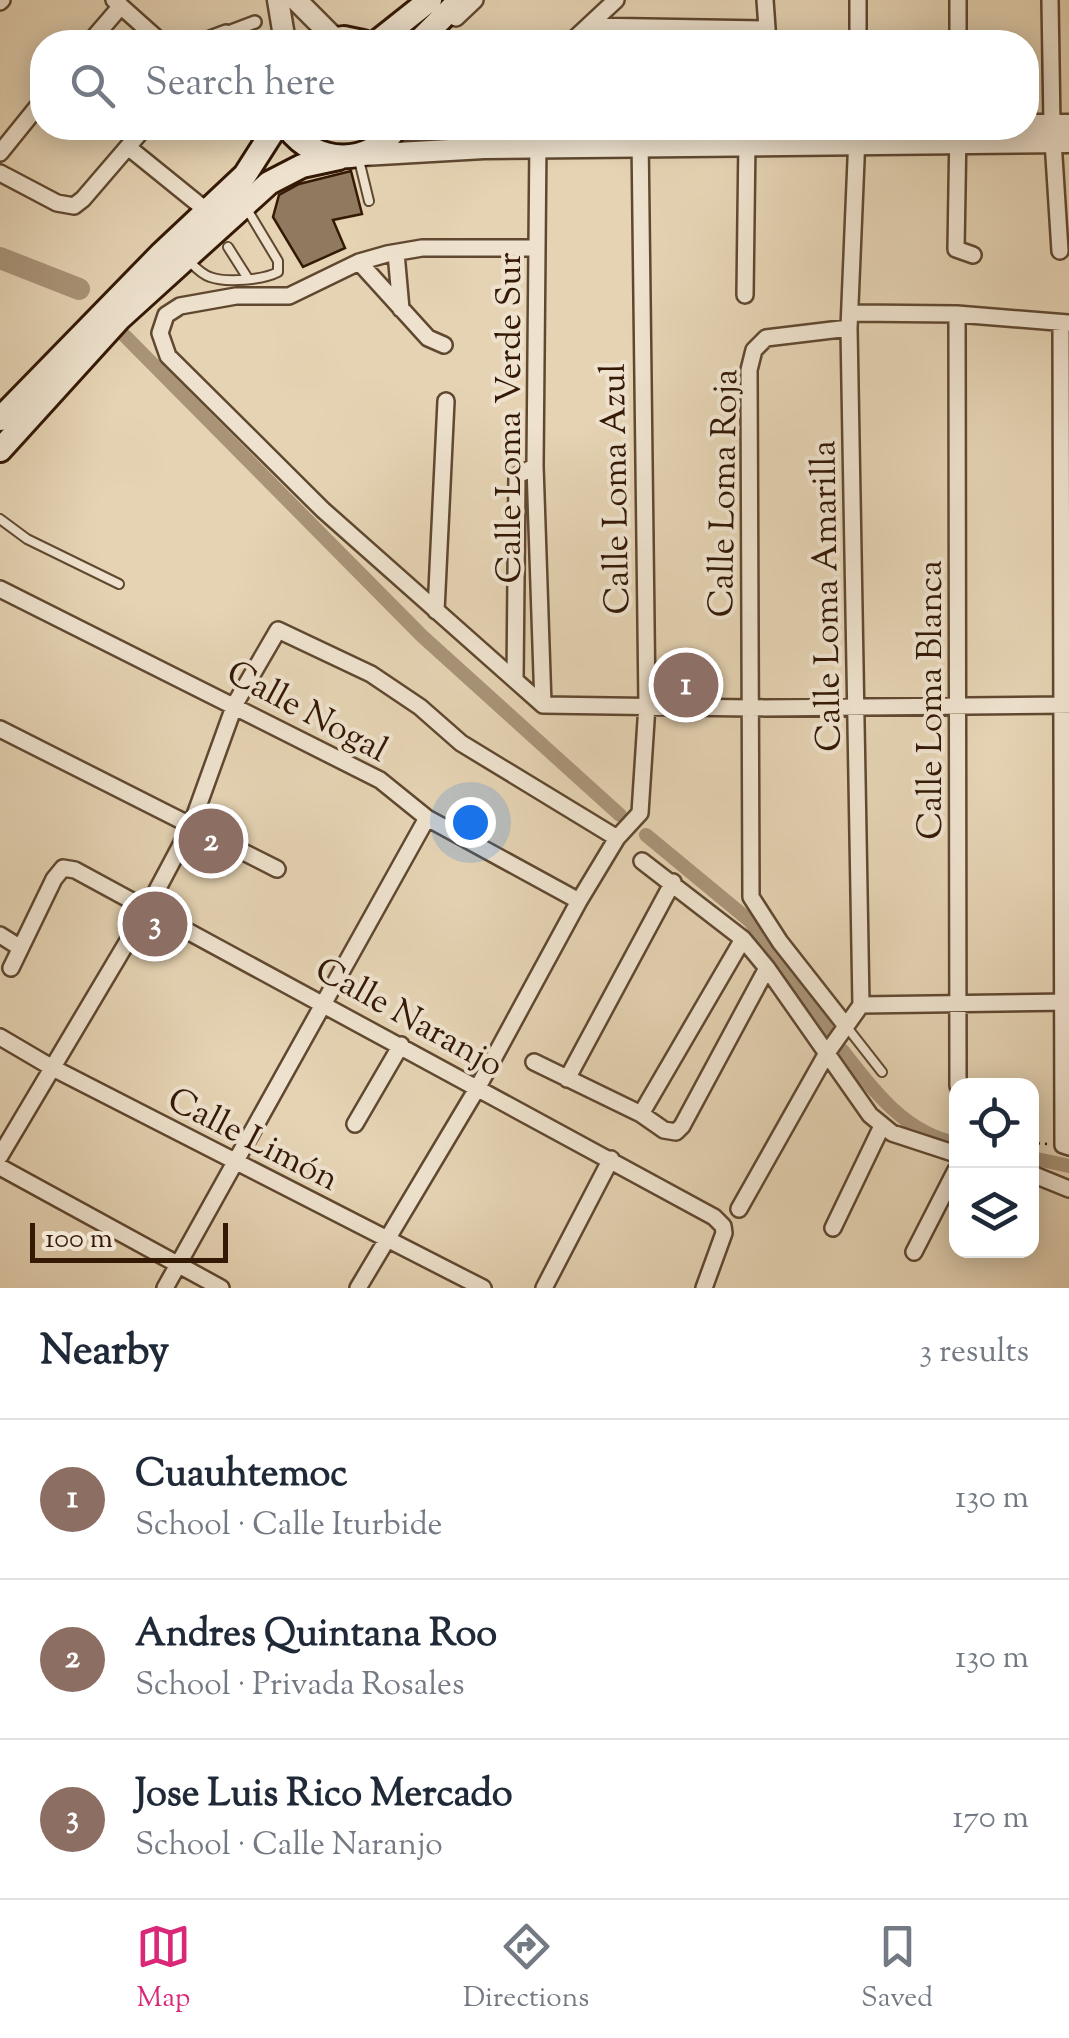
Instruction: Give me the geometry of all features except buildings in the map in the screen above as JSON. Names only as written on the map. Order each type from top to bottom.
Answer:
[{"type":"main road","points":[[392,30],[430,0]]},
{"type":"main road","points":[[431,30],[460,0]]},
{"type":"main road","points":[[0,419],[244,175],[267,140]]},
{"type":"main road","points":[[299,140],[306,147],[354,156]]},
{"type":"main road","points":[[0,450],[119,318],[286,172],[354,156],[387,140]]},
{"type":"street","points":[[401,23],[414,0]]},
{"type":"street","points":[[443,30],[475,0]]},
{"type":"street","points":[[584,30],[616,0]]},
{"type":"street","points":[[765,0],[767,30]]},
{"type":"street","points":[[858,0],[858,30]]},
{"type":"street","points":[[958,0],[958,30]]},
{"type":"street","points":[[1050,0],[1061,134],[1060,251]]},
{"type":"street","points":[[98,30],[117,3],[148,30]]},
{"type":"street","points":[[285,4],[314,30]]},
{"type":"street","points":[[285,4],[285,30]]},
{"type":"street","points":[[240,30],[255,22]]},
{"type":"street","points":[[588,26],[660,30]]},
{"type":"street","points":[[0,153],[30,116]]},
{"type":"street","points":[[0,172],[57,203],[74,206],[134,140]]},
{"type":"street","points":[[354,156],[459,140]]},
{"type":"street","name":"Calle Loma Verde Sur","points":[[538,140],[534,466],[543,705]]},
{"type":"street","name":"Calle Loma Azul","points":[[358,1288],[478,1087],[579,902],[618,838],[636,821],[643,800],[647,705],[640,140]]},
{"type":"street","points":[[745,295],[747,140]]},
{"type":"street","name":"Calle Loma Amarilla","points":[[858,140],[851,320],[861,1005]]},
{"type":"street","points":[[958,140],[956,249],[973,255]]},
{"type":"street","points":[[128,147],[208,211]]},
{"type":"street","points":[[537,248],[422,248],[396,252],[359,262],[288,296],[247,294],[180,306],[166,314],[161,342],[168,356],[323,510],[543,705],[1065,705]]},
{"type":"street","points":[[396,252],[401,309]]},
{"type":"street","name":"Calle Loma Verde Sur","points":[[359,262],[428,338],[444,345]]},
{"type":"street","points":[[851,320],[957,314],[1065,323],[1066,1146]]},
{"type":"street","name":"Calle Loma Blanca","points":[[957,314],[958,1078]]},
{"type":"street","name":"Calle Loma Roja","points":[[846,1026],[752,902],[749,370],[754,350],[766,338],[851,320]]},
{"type":"street","points":[[436,610],[446,400]]},
{"type":"street","points":[[515,680],[517,476],[534,466]]},
{"type":"street","name":"Calle Nogal","points":[[0,589],[236,704],[380,780],[427,818],[579,902]]},
{"type":"street","points":[[0,1156],[148,908],[191,826],[236,704],[278,630],[371,674],[420,707],[461,743],[618,838]]},
{"type":"street","points":[[0,729],[277,868]]},
{"type":"street","points":[[165,1288],[427,818]]},
{"type":"street","points":[[642,861],[743,939],[860,1104],[882,1126],[917,1144],[949,1152]]},
{"type":"street","name":"Calle Naranjo","points":[[20,947],[54,878],[63,868],[75,870],[611,1159],[723,1226],[722,1240],[704,1288]]},
{"type":"street","points":[[567,1079],[673,882]]},
{"type":"street","points":[[0,935],[20,947],[11,968]]},
{"type":"street","points":[[640,1114],[743,939]]},
{"type":"street","points":[[534,1062],[640,1114],[664,1130],[676,1132],[767,968]]},
{"type":"street","points":[[739,1209],[827,1053],[861,1005],[1066,1002]]},
{"type":"street","name":"Calle Limón","points":[[0,1037],[51,1068],[483,1288]]},
{"type":"street","points":[[355,1124],[400,1045]]},
{"type":"street","points":[[832,1228],[882,1126]]},
{"type":"street","points":[[544,1288],[611,1159]]},
{"type":"street","points":[[0,1167],[221,1288]]},
{"type":"street","points":[[1039,1177],[1069,1189]]},
{"type":"street","points":[[914,1252],[949,1184]]},
{"type":"lane","points":[[255,22],[285,4]]},
{"type":"lane","points":[[354,156],[369,201]]},
{"type":"lane","points":[[186,258],[211,278],[274,275],[279,266],[245,205]]},
{"type":"lane","points":[[228,247],[247,278]]},
{"type":"lane","points":[[0,519],[27,539],[119,584]]},
{"type":"lane","name":"Calle Loma Roja","points":[[846,1026],[882,1072]]},
{"type":"path","points":[[1039,1144],[1066,1146]]},
{"type":"waterway","points":[[0,258],[79,289]]},
{"type":"waterway","points":[[125,336],[422,636],[620,815]]},
{"type":"waterway","points":[[646,835],[750,921],[829,1032]]},
{"type":"waterway","points":[[843,1051],[878,1095],[906,1120],[949,1141]]},
{"type":"waterway","points":[[1039,1160],[1069,1166]]},
{"type":"place","name":"Cuauhtemoc","points":[[686,685]]},
{"type":"place","name":"Andres Quintana Roo","points":[[211,841]]},
{"type":"place","name":"Jose Luis Rico Mercado","points":[[155,924]]}]
